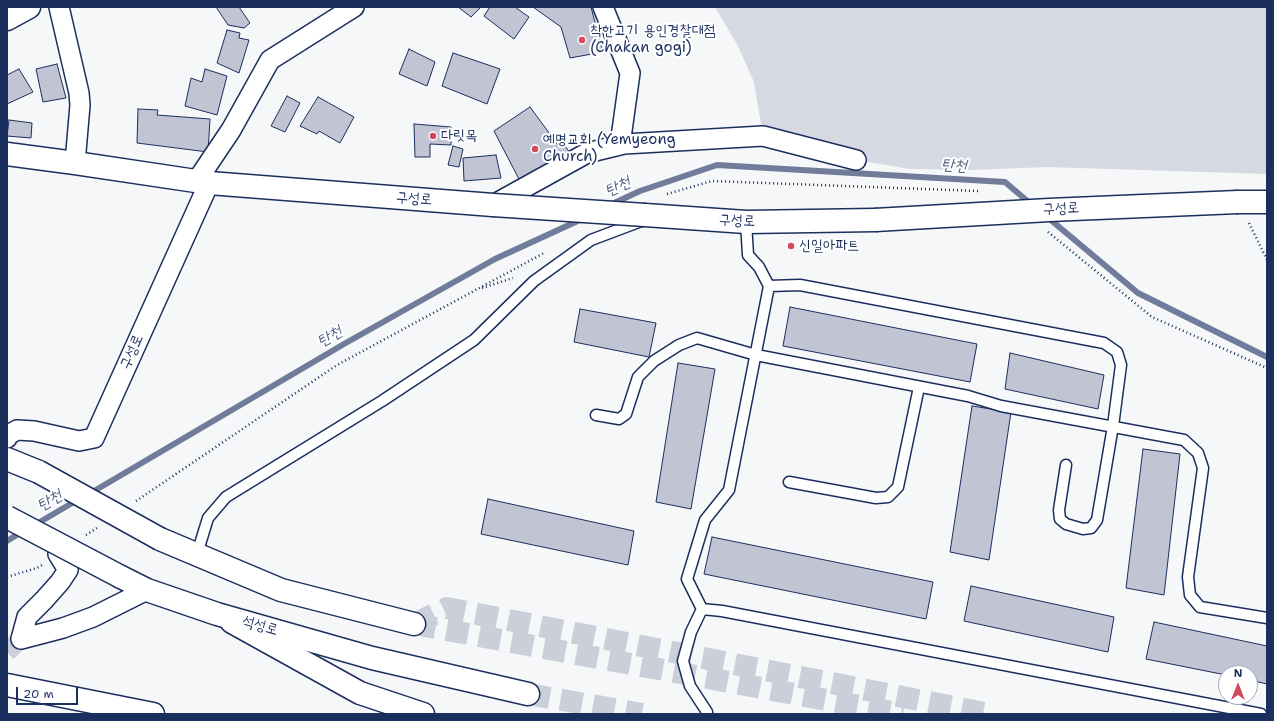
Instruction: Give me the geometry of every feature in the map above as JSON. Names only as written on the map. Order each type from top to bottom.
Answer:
[{"type":"main road","points":[[7,20],[29,7]]},
{"type":"main road","name":"구성로","points":[[7,154],[202,182],[493,205],[654,209],[746,222],[875,220],[1057,209],[1267,202]]},
{"type":"main road","points":[[7,459],[38,472],[160,539],[281,590],[414,624]]},
{"type":"main road","name":"석성로","points":[[7,517],[146,590],[217,614],[372,658],[528,694]]},
{"type":"main road","points":[[217,614],[360,693],[423,714]]},
{"type":"main road","points":[[7,685],[153,714]]},
{"type":"street","points":[[59,7],[77,79],[79,93],[80,105],[75,163]]},
{"type":"street","points":[[202,182],[270,60],[354,7]]},
{"type":"street","points":[[602,7],[630,73],[620,145]]},
{"type":"street","points":[[493,205],[587,153],[620,145],[762,136],[856,160]]},
{"type":"street","name":"구성로","points":[[7,438],[8,435],[17,430],[34,431],[79,441],[94,438],[202,182]]},
{"type":"street","points":[[58,554],[68,570],[60,582],[27,617],[21,639],[63,628],[93,617],[146,590]]},
{"type":"lane","points":[[197,554],[208,518],[226,497],[382,400],[474,340],[534,280],[591,240],[654,209]]},
{"type":"lane","points":[[702,609],[687,579],[705,520],[728,490],[769,286],[760,267],[748,255],[746,222]]},
{"type":"lane","points":[[769,286],[800,285],[1104,343],[1117,352],[1121,365],[1113,426],[1097,520],[1091,528],[1083,529],[1066,524],[1060,519],[1059,510],[1066,465]]},
{"type":"lane","points":[[596,415],[619,419],[626,414],[638,377],[654,361],[679,345],[697,338],[756,355],[968,396],[1001,406],[1184,440],[1198,453],[1203,468],[1188,577],[1190,595],[1200,607],[1267,618]]},
{"type":"lane","points":[[789,482],[876,498],[888,497],[898,487],[919,387]]},
{"type":"lane","points":[[702,609],[691,632],[683,661],[690,686],[707,712]]},
{"type":"lane","points":[[702,609],[722,611],[1260,714]]},
{"type":"path","points":[[654,209],[712,181],[982,191]]},
{"type":"path","points":[[1238,202],[1267,260]]},
{"type":"path","points":[[1044,228],[1152,317],[1267,368]]},
{"type":"path","points":[[130,506],[337,365],[548,251]]},
{"type":"path","points":[[7,578],[37,568],[97,527]]},
{"type":"shaded area","points":[[715,7],[1267,7],[1267,174],[1047,167],[972,170],[910,169],[856,160],[763,136],[754,82],[737,44]]},
{"type":"building","points":[[216,7],[239,7],[250,23],[244,28],[228,25]]},
{"type":"building","points":[[458,7],[481,7],[471,17]]},
{"type":"building","points":[[490,7],[515,7],[529,17],[514,39],[484,16]]},
{"type":"building","name":"착한고기 용인경찰대점 (Chakan gogi)","points":[[533,7],[591,7],[603,52],[570,58],[561,27]]},
{"type":"building","points":[[227,30],[240,33],[239,38],[249,40],[239,73],[217,63]]},
{"type":"building","points":[[409,49],[435,62],[427,86],[399,74]]},
{"type":"building","points":[[453,53],[500,69],[487,104],[442,86]]},
{"type":"building","points":[[57,64],[66,98],[43,102],[36,69]]},
{"type":"building","points":[[19,69],[33,92],[7,104],[7,75]]},
{"type":"building","points":[[205,69],[227,76],[217,115],[185,106],[191,78],[202,82]]},
{"type":"building","points":[[287,96],[300,103],[285,132],[271,126]]},
{"type":"building","points":[[318,97],[354,117],[340,143],[319,131],[317,134],[300,126]]},
{"type":"building","name":"예명교회 (Yemyeong Church)","points":[[530,107],[558,145],[563,143],[570,153],[521,183],[494,131]]},
{"type":"building","points":[[138,109],[158,110],[157,115],[210,119],[208,152],[137,143]]},
{"type":"building","points":[[9,120],[32,123],[31,138],[7,136]]},
{"type":"building","name":"다릿목","points":[[414,124],[451,127],[451,145],[430,144],[430,157],[415,157]]},
{"type":"building","points":[[453,146],[463,149],[459,167],[448,165]]},
{"type":"building","points":[[496,155],[501,178],[464,181],[463,158]]},
{"type":"building","points":[[790,307],[977,344],[970,382],[783,346]]},
{"type":"building","points":[[580,309],[656,323],[649,357],[574,342]]},
{"type":"building","points":[[1010,353],[1104,375],[1098,409],[1005,389]]},
{"type":"building","points":[[678,363],[715,369],[691,509],[656,502]]},
{"type":"building","points":[[972,406],[1011,412],[989,560],[950,552]]},
{"type":"building","points":[[1143,449],[1180,454],[1164,595],[1126,588]]},
{"type":"building","points":[[488,499],[634,531],[628,565],[481,534]]},
{"type":"building","points":[[712,537],[933,582],[926,619],[704,574]]},
{"type":"building","points":[[971,586],[1114,617],[1108,652],[964,621]]},
{"type":"building","points":[[1154,622],[1267,646],[1267,684],[1258,682],[1258,665],[1218,665],[1218,673],[1146,659]]},
{"type":"waterway","name":"탄천","points":[[610,205],[640,191],[717,165],[1005,182],[1032,205]]},
{"type":"waterway","name":"탄천","points":[[1046,216],[1138,293],[1267,357]]},
{"type":"waterway","name":"탄천","points":[[89,494],[344,344],[495,259],[582,219]]},
{"type":"waterway","name":"탄천","points":[[33,526],[79,499]]},
{"type":"waterway","name":"탄천","points":[[7,541],[23,531]]},
{"type":"tunnel","points":[[414,624],[447,608],[990,714]]},
{"type":"tunnel","points":[[414,624],[903,714]]},
{"type":"tunnel","points":[[7,652],[21,639]]},
{"type":"tunnel","points":[[528,694],[642,714]]},
{"type":"place","name":"착한고기 용인경찰대점 (Chakan gogi)","points":[[582,40]]},
{"type":"place","name":"다릿목","points":[[433,136]]},
{"type":"place","name":"예명교회 (Yemyeong Church)","points":[[535,149]]},
{"type":"place","name":"신일아파트","points":[[791,246]]}]
